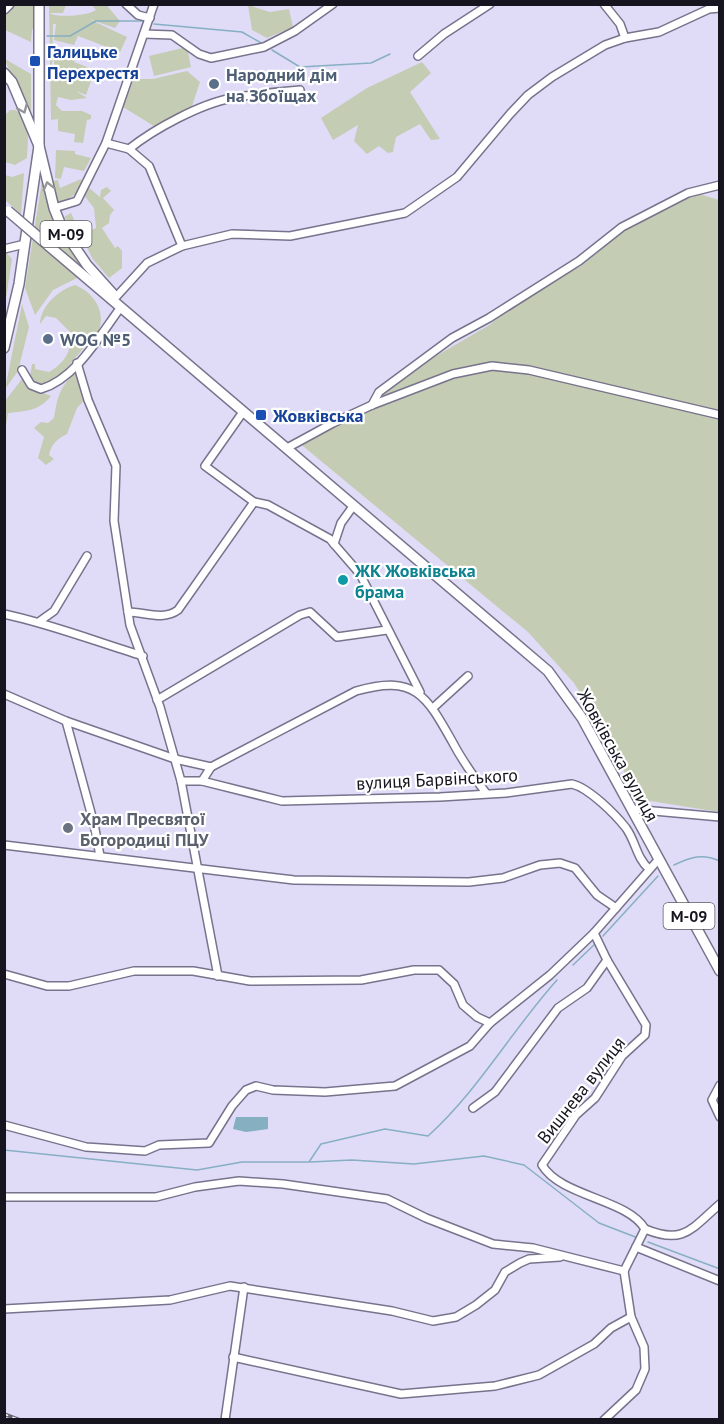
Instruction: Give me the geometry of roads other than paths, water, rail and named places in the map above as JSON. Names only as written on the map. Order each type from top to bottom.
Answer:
[{"type":"highway","points":[[4,9],[9,4]]},
{"type":"highway","name":"М-09","points":[[39,4],[39,146],[54,208],[71,243],[116,297],[121,307]]},
{"type":"highway","points":[[4,74],[12,82],[39,146],[25,244],[4,348]]},
{"type":"highway","name":"М-09","points":[[6,210],[243,412]]},
{"type":"highway","name":"Жовківська вулиця","points":[[243,412],[548,671],[582,718],[658,860]]},
{"type":"highway","name":"М-09","points":[[658,860],[720,971]]},
{"type":"street","points":[[126,4],[138,15],[150,18]]},
{"type":"street","points":[[54,208],[77,201],[106,143],[154,4]]},
{"type":"street","points":[[144,34],[172,34],[204,57],[211,58],[264,47],[295,31],[333,4]]},
{"type":"street","points":[[418,56],[479,7],[490,4]]},
{"type":"street","points":[[604,4],[620,24],[625,38]]},
{"type":"street","points":[[699,4],[705,11]]},
{"type":"street","points":[[116,297],[147,263],[182,246],[232,234],[290,236],[405,213],[457,177],[528,95],[552,77],[605,45],[625,38],[659,32],[705,11],[720,8]]},
{"type":"street","points":[[129,149],[144,138],[206,106],[230,98],[300,90]]},
{"type":"street","points":[[106,143],[129,149],[149,166],[182,246]]},
{"type":"street","points":[[372,405],[379,392],[452,338],[489,318],[579,261],[622,227],[688,194],[720,185]]},
{"type":"street","points":[[4,249],[25,244]]},
{"type":"street","points":[[22,370],[31,385],[41,389],[57,383],[77,363],[121,307]]},
{"type":"street","points":[[77,363],[88,400],[112,455],[117,482],[114,521],[128,612],[181,781],[218,976]]},
{"type":"street","points":[[287,448],[372,405],[453,374],[492,366],[529,370],[720,415]]},
{"type":"street","points":[[243,412],[205,466],[254,502],[268,505],[330,539],[360,574],[421,693],[434,707],[459,755],[486,794]]},
{"type":"street","points":[[128,612],[162,616],[178,610],[254,502]]},
{"type":"street","points":[[334,544],[341,523],[354,505]]},
{"type":"street","points":[[40,621],[54,611],[87,556]]},
{"type":"street","points":[[157,700],[300,615],[310,612],[337,637],[387,630]]},
{"type":"street","points":[[4,614],[40,621],[62,631],[143,656]]},
{"type":"street","points":[[434,707],[468,676]]},
{"type":"street","points":[[202,781],[211,767],[356,691],[372,686],[399,685],[421,693]]},
{"type":"street","points":[[4,694],[66,721],[175,759],[211,767]]},
{"type":"street","points":[[66,721],[94,824],[100,856]]},
{"type":"street","name":"вулиця Барвінського","points":[[181,781],[202,781],[282,801],[440,797],[486,794],[563,783],[582,786],[626,828],[640,861],[649,869]]},
{"type":"street","points":[[632,809],[720,817]]},
{"type":"street","points":[[4,845],[294,880],[469,882],[503,878],[540,865],[561,862],[575,868],[597,895],[616,908]]},
{"type":"street","points":[[4,1125],[86,1148],[145,1151],[159,1145],[209,1143],[232,1106],[246,1090],[256,1086],[273,1090],[325,1092],[395,1086],[470,1046],[490,1023],[550,975],[594,933],[658,860]]},
{"type":"street","points":[[473,1108],[495,1092],[558,1008],[587,988],[607,960],[594,933]]},
{"type":"street","name":"Вишнева вулиця","points":[[607,960],[640,1013],[646,1025],[645,1035],[622,1056],[595,1098],[576,1115],[542,1165],[550,1173],[579,1191],[632,1214],[645,1229]]},
{"type":"street","points":[[4,974],[47,986],[69,986],[134,971],[193,971],[250,981],[361,980],[414,970],[439,970],[454,984],[463,1005],[477,1017],[490,1023]]},
{"type":"street","points":[[720,1085],[712,1100],[720,1117]]},
{"type":"street","points":[[4,1197],[156,1197],[195,1187],[239,1181],[283,1184],[387,1199],[426,1218],[493,1244],[533,1248],[624,1271]]},
{"type":"street","points":[[604,1419],[636,1390],[645,1369],[644,1347],[631,1317],[624,1271],[645,1229],[664,1237],[676,1237],[720,1204]]},
{"type":"street","points":[[636,1247],[720,1281]]},
{"type":"street","points":[[4,1309],[170,1300],[230,1286],[392,1311],[433,1321],[456,1317],[476,1305],[495,1290],[505,1272],[520,1263],[529,1259],[568,1256]]},
{"type":"street","points":[[225,1419],[244,1287]]},
{"type":"street","points":[[233,1357],[401,1394],[495,1386],[539,1375],[594,1344],[611,1328],[631,1317]]},
{"type":"water","points":[[236,1117],[268,1117],[268,1129],[246,1132],[233,1129]]},
{"type":"waterway","points":[[47,36],[70,36],[96,21],[144,21]]},
{"type":"waterway","points":[[154,24],[242,32],[263,44]]},
{"type":"waterway","points":[[272,50],[300,67],[371,63],[390,54]]},
{"type":"waterway","points":[[674,865],[697,857],[708,857],[720,861]]},
{"type":"waterway","points":[[603,936],[658,876]]},
{"type":"waterway","points":[[573,965],[595,944]]},
{"type":"waterway","points":[[4,1150],[197,1170],[242,1162],[309,1162],[321,1144],[385,1129],[428,1136],[463,1100],[557,980]]},
{"type":"waterway","points":[[310,1162],[352,1160],[414,1164],[484,1156],[524,1165],[599,1223],[638,1238]]},
{"type":"waterway","points":[[648,1242],[720,1269]]},
{"type":"railway","points":[[4,1414],[20,1420]]},
{"type":"place","name":"Галицьке Перехрестя","points":[[35,61]]},
{"type":"place","name":"Народний дім на Збоїщах","points":[[214,84]]},
{"type":"place","name":"WOG №5","points":[[48,339]]},
{"type":"place","name":"Жовківська","points":[[261,415]]},
{"type":"place","name":"ЖК Жовківська брама","points":[[343,580]]},
{"type":"place","name":"Храм Пресвятої Богородиці ПЦУ","points":[[68,828]]}]
